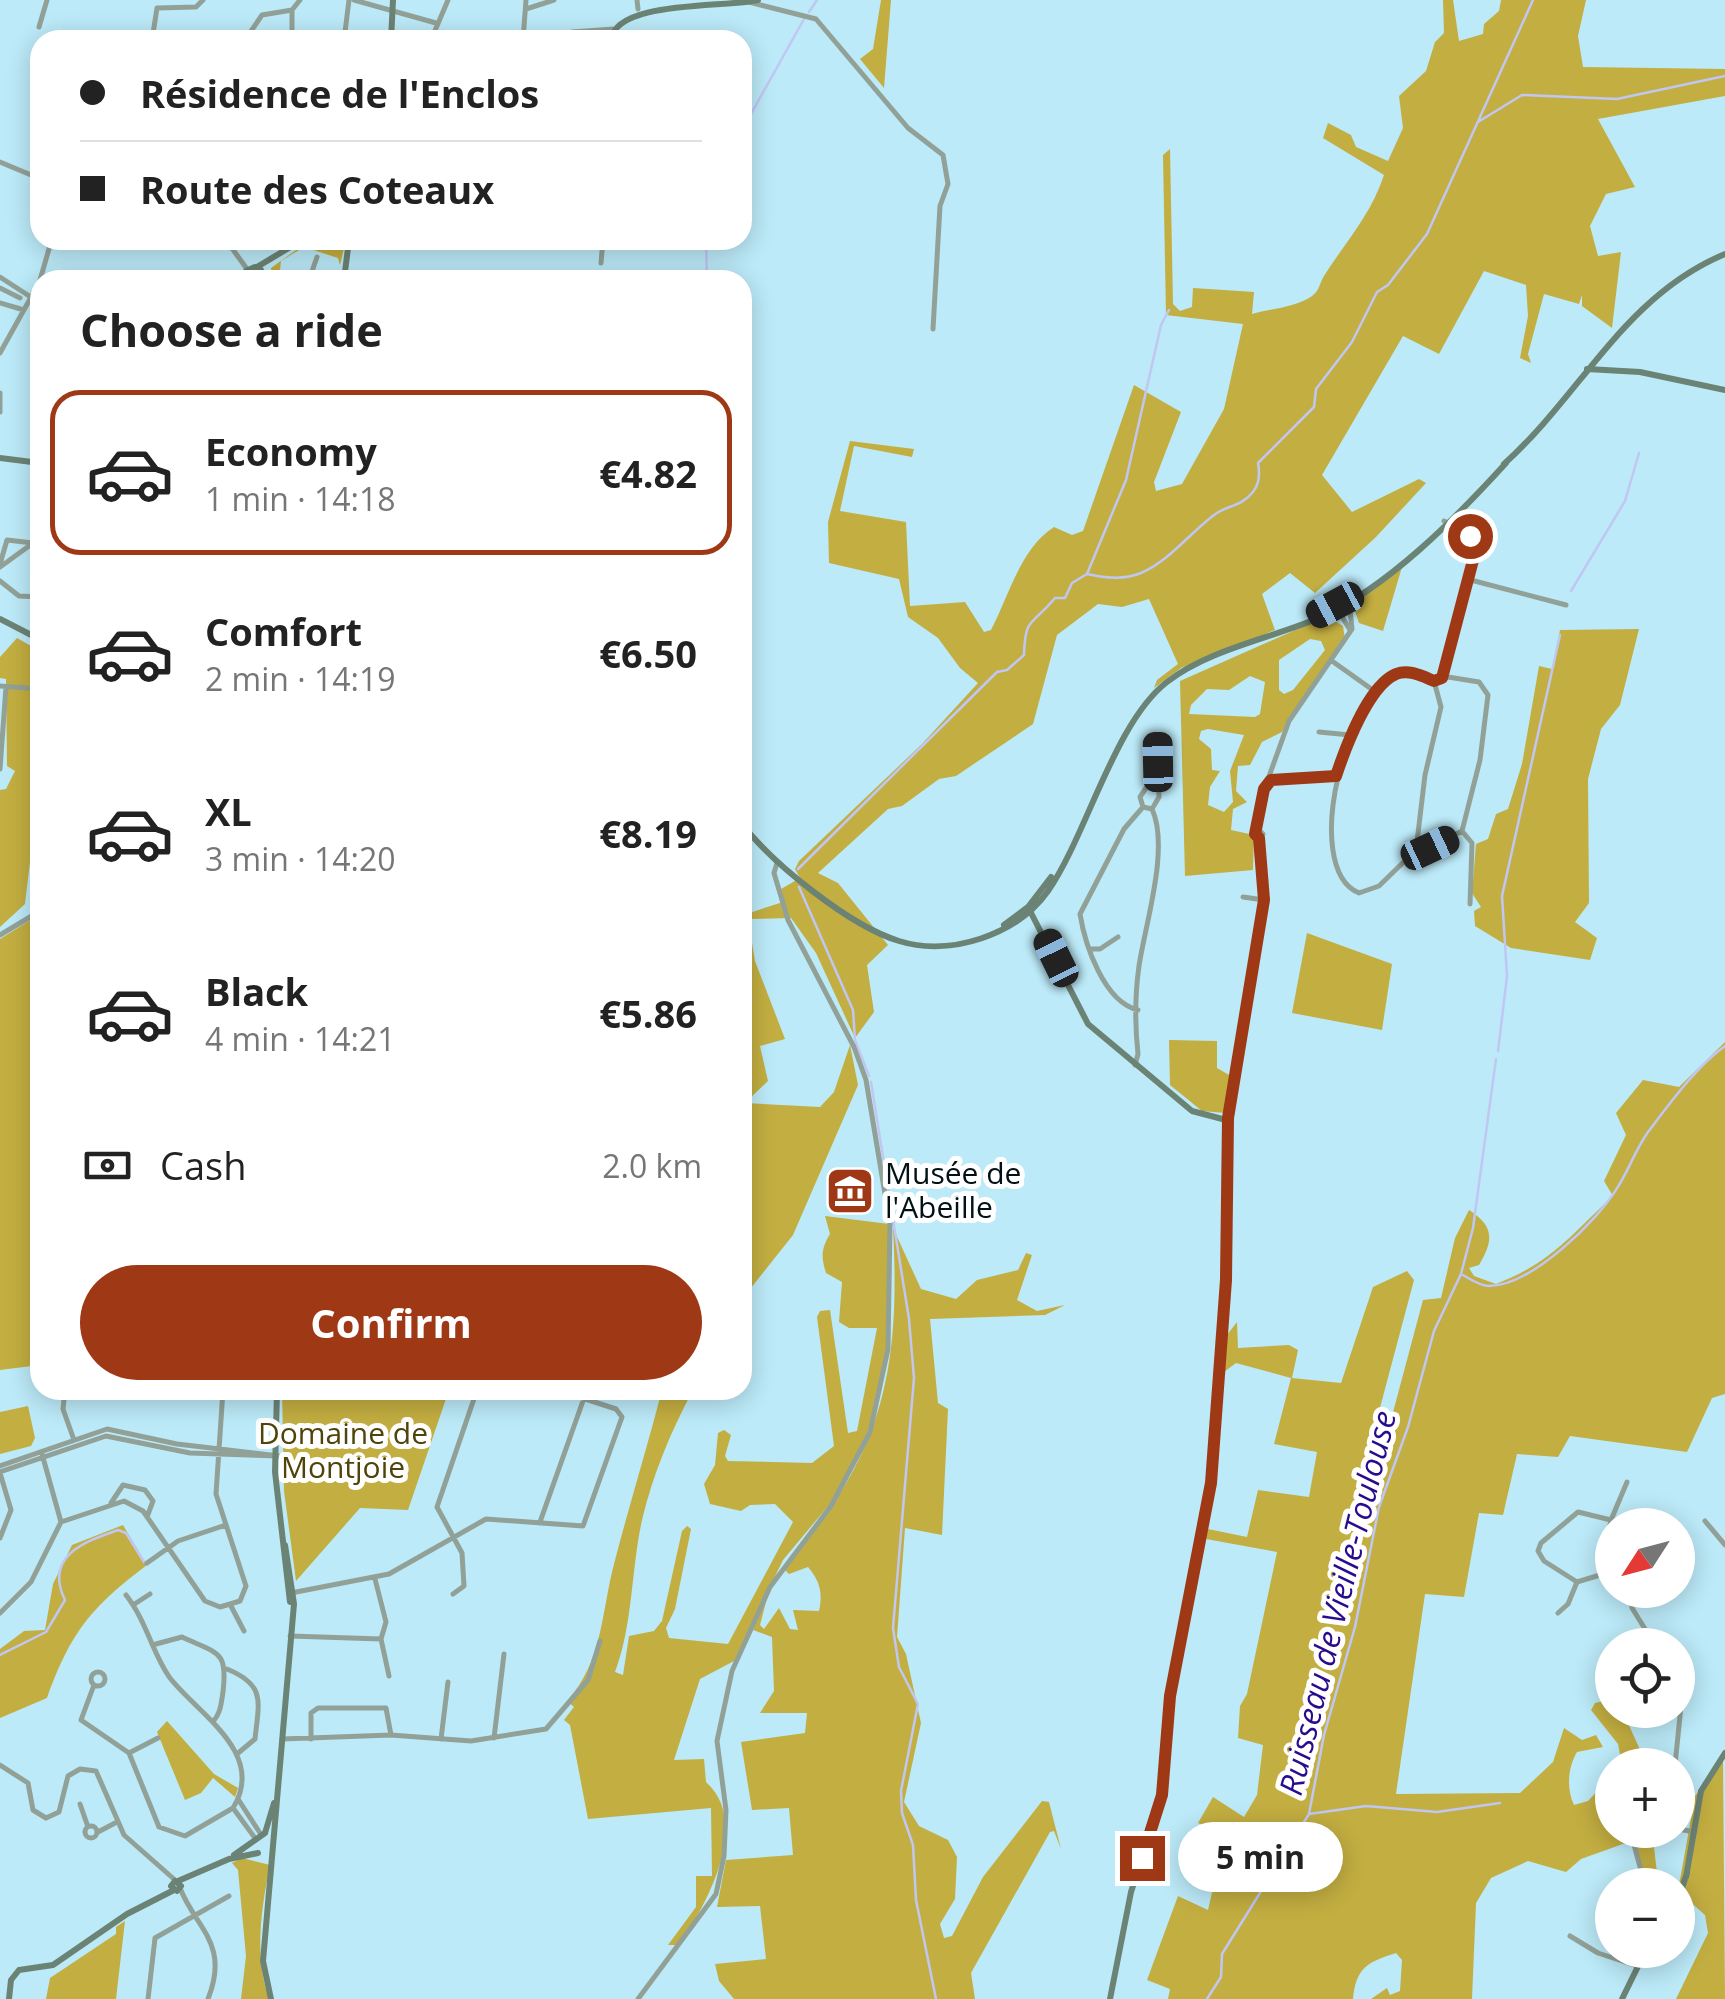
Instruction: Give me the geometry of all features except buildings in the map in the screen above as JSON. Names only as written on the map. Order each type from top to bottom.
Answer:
[{"type":"street","points":[[39,28],[47,0]]},
{"type":"street","points":[[153,30],[158,6],[196,6],[203,0]]},
{"type":"street","points":[[292,30],[292,10],[300,0]]},
{"type":"street","points":[[346,30],[351,0],[392,4],[436,23]]},
{"type":"street","points":[[525,30],[526,0]]},
{"type":"street","points":[[526,10],[554,0]]},
{"type":"street","points":[[599,30],[613,29],[638,4],[674,1],[754,1],[816,19],[908,128],[944,155],[948,184],[940,206],[933,329]]},
{"type":"street","points":[[434,30],[447,3]]},
{"type":"street","points":[[391,30],[392,4]]},
{"type":"street","points":[[252,30],[262,16],[292,10]]},
{"type":"street","points":[[0,162],[30,174]]},
{"type":"street","points":[[234,250],[248,269]]},
{"type":"street","points":[[266,270],[286,250]]},
{"type":"street","points":[[602,263],[603,250]]},
{"type":"street","points":[[752,835],[777,864],[896,940],[946,945],[986,936],[1030,909],[1065,856],[1130,732],[1162,686],[1187,670],[1306,623],[1375,582],[1446,522],[1546,424],[1614,334],[1652,298],[1683,275],[1725,254]]},
{"type":"street","points":[[312,270],[316,257]]},
{"type":"street","points":[[0,277],[30,293],[0,353]]},
{"type":"street","points":[[20,298],[2,289],[0,302],[24,310]]},
{"type":"street","points":[[1586,369],[1640,372],[1725,390]]},
{"type":"street","points":[[0,394],[0,412]]},
{"type":"street","points":[[0,458],[30,462]]},
{"type":"street","points":[[1442,678],[1477,545],[1470,536],[1446,522]]},
{"type":"street","points":[[0,566],[7,540],[30,542]]},
{"type":"street","points":[[0,566],[30,544]]},
{"type":"street","points":[[1466,579],[1566,605]]},
{"type":"street","points":[[0,581],[16,595],[30,597]]},
{"type":"street","points":[[1110,1999],[1131,1892],[1162,1795],[1170,1696],[1211,1483],[1226,1280],[1228,1118],[1264,900],[1259,834],[1264,793],[1289,721],[1350,633],[1352,620],[1338,607]]},
{"type":"street","points":[[1338,607],[1350,633]]},
{"type":"street","points":[[0,619],[30,635]]},
{"type":"street","points":[[1332,661],[1377,693]]},
{"type":"street","points":[[1409,672],[1434,681],[1442,678],[1479,682],[1488,690],[1480,760],[1462,831],[1430,848],[1416,850],[1372,892],[1359,893],[1347,886],[1333,838],[1336,776],[1350,736],[1377,693],[1398,673],[1409,672]]},
{"type":"street","points":[[1416,850],[1425,776],[1440,707],[1434,681]]},
{"type":"street","points":[[0,769],[3,686],[30,688]]},
{"type":"street","points":[[1320,732],[1350,736]]},
{"type":"street","points":[[1135,1065],[1138,971],[1154,888],[1156,822],[1152,810],[1158,796],[1158,736]]},
{"type":"street","points":[[1138,1010],[1117,1000],[1090,949],[1080,911],[1124,830],[1142,806],[1140,796],[1156,773]]},
{"type":"street","points":[[1271,780],[1336,776]]},
{"type":"street","points":[[1142,806],[1152,810]]},
{"type":"street","points":[[1462,831],[1472,843],[1470,904]]},
{"type":"street","points":[[638,1999],[705,1913],[718,1886],[726,1810],[717,1741],[732,1671],[770,1587],[832,1506],[878,1407],[890,1319],[890,1224],[866,1080],[854,1048],[788,920],[774,873],[777,864]]},
{"type":"street","points":[[1243,897],[1264,900]]},
{"type":"street","points":[[1030,909],[1082,1016],[1198,1115],[1228,1118]]},
{"type":"street","points":[[0,935],[30,916]]},
{"type":"street","points":[[1090,949],[1100,949],[1118,937]]},
{"type":"street","points":[[1127,1058],[1138,1047]]},
{"type":"street","points":[[64,1400],[63,1409],[75,1442]]},
{"type":"street","points":[[61,1522],[111,1504],[132,1503],[147,1517],[205,1601],[216,1607],[231,1606],[242,1597],[246,1586],[216,1494],[223,1400]]},
{"type":"street","points":[[274,1999],[263,1962],[292,1612],[276,1456],[277,1400]]},
{"type":"street","points":[[453,1594],[464,1586],[465,1572],[454,1538],[437,1507],[474,1400]]},
{"type":"street","points":[[540,1522],[583,1400]]},
{"type":"street","points":[[291,1593],[375,1578],[406,1566],[486,1519],[583,1526],[606,1471],[622,1417],[616,1409],[594,1400]]},
{"type":"street","points":[[0,1538],[11,1510],[0,1470],[108,1429],[220,1452],[276,1456]]},
{"type":"street","points":[[0,1614],[31,1582],[61,1522],[42,1454]]},
{"type":"street","points":[[1616,1508],[1627,1482]]},
{"type":"street","points":[[111,1504],[123,1485],[145,1490],[153,1501],[147,1517]]},
{"type":"street","points":[[1576,1582],[1544,1560],[1538,1547],[1578,1512],[1595,1516]]},
{"type":"street","points":[[1705,1521],[1725,1545]]},
{"type":"street","points":[[148,1563],[168,1548],[226,1525]]},
{"type":"street","points":[[1576,1582],[1595,1576]]},
{"type":"street","points":[[375,1578],[386,1622],[381,1639],[389,1676]]},
{"type":"street","points":[[1558,1613],[1568,1604],[1576,1582]]},
{"type":"street","points":[[133,1605],[150,1594]]},
{"type":"street","points":[[94,1685],[82,1720],[129,1753],[153,1818],[168,1833],[190,1834],[234,1808],[238,1799],[237,1754],[213,1722],[170,1678],[156,1644],[126,1595]]},
{"type":"street","points":[[231,1606],[244,1630]]},
{"type":"street","points":[[290,1636],[381,1639]]},
{"type":"street","points":[[156,1644],[182,1638],[222,1658],[227,1670],[220,1714],[213,1722]]},
{"type":"street","points":[[281,1739],[390,1735],[494,1738],[550,1726],[591,1674],[600,1640]]},
{"type":"street","points":[[494,1738],[504,1654]]},
{"type":"street","points":[[227,1670],[248,1678],[259,1698],[255,1739],[237,1754]]},
{"type":"street","points":[[441,1739],[448,1682]]},
{"type":"street","points":[[311,1739],[311,1712],[318,1708],[386,1708],[390,1735]]},
{"type":"street","points":[[129,1753],[158,1738]]},
{"type":"street","points":[[1695,1820],[1708,1776],[1725,1753]]},
{"type":"street","points":[[0,1764],[28,1783],[32,1810],[46,1818],[60,1812],[68,1776],[80,1769],[93,1769],[103,1779],[117,1822],[131,1843],[169,1874],[211,1939],[213,1979],[208,1999]]},
{"type":"street","points":[[8,1999],[10,1980],[19,1970],[53,1965],[188,1878],[229,1859],[258,1837],[278,1782]]},
{"type":"street","points":[[238,1799],[258,1837],[261,1854],[273,1866]]},
{"type":"street","points":[[80,1804],[88,1827],[97,1833],[117,1822]]},
{"type":"street","points":[[234,1808],[258,1837]]},
{"type":"street","points":[[258,1837],[274,1837]]},
{"type":"street","points":[[229,1859],[274,1850]]},
{"type":"street","points":[[148,1999],[155,1938],[229,1896]]},
{"type":"street","points":[[1570,1936],[1595,1952]]},
{"type":"street","points":[[1622,1999],[1636,1968]]},
{"type":"green space","points":[[881,0],[891,0],[884,88],[860,59],[873,49]]},
{"type":"green space","points":[[1443,0],[1453,0],[1459,41],[1483,34],[1484,24],[1499,11],[1501,0],[1586,0],[1578,36],[1583,67],[1725,69],[1725,96],[1598,119],[1635,187],[1606,194],[1590,226],[1598,256],[1621,252],[1612,328],[1582,306],[1582,295],[1579,304],[1544,294],[1528,354],[1531,363],[1520,358],[1528,316],[1526,285],[1484,271],[1439,354],[1403,336],[1322,475],[1352,512],[1419,479],[1426,483],[1376,537],[1315,593],[1290,573],[1262,594],[1275,630],[1181,668],[1154,688],[1157,680],[1178,664],[1149,599],[1122,607],[1098,604],[1057,635],[1033,724],[956,776],[939,779],[902,806],[888,809],[818,873],[838,883],[888,945],[867,965],[874,1012],[855,1038],[816,953],[791,918],[752,919],[752,912],[783,902],[781,889],[800,878],[795,869],[799,861],[922,744],[978,683],[960,668],[938,638],[908,617],[899,579],[829,563],[828,522],[850,441],[914,449],[912,457],[854,446],[840,511],[906,522],[910,606],[965,602],[984,632],[991,630],[1016,574],[1042,536],[1054,527],[1072,535],[1083,531],[1134,385],[1181,412],[1154,482],[1156,491],[1182,484],[1224,409],[1243,324],[1166,315],[1163,155],[1170,149],[1173,304],[1180,311],[1192,307],[1193,288],[1254,292],[1252,314],[1306,300],[1317,291],[1365,215],[1384,175],[1323,138],[1328,123],[1351,135],[1356,147],[1388,161],[1403,128],[1399,96],[1426,71],[1435,42],[1444,33]]},
{"type":"green space","points":[[296,250],[299,250],[281,261],[280,270],[271,268]]},
{"type":"green space","points":[[313,250],[344,250],[340,265],[338,258]]},
{"type":"green space","points":[[1402,567],[1383,631],[1359,623],[1352,602]]},
{"type":"green space","points":[[1327,616],[1343,626],[1345,639],[1282,732],[1262,742],[1250,765],[1238,766],[1236,791],[1247,802],[1233,809],[1231,830],[1254,835],[1253,870],[1185,876],[1180,681]],"holes":[[[1310,639],[1321,641],[1325,650],[1293,690],[1284,694],[1279,690],[1279,660]],[[1250,676],[1265,682],[1260,714],[1189,714],[1191,705],[1207,689],[1229,690]],[[1201,731],[1244,735],[1230,771],[1233,802],[1224,812],[1208,805],[1210,787],[1220,771],[1212,770],[1211,749],[1199,739]]]},
{"type":"green space","points":[[1639,629],[1620,705],[1601,729],[1588,779],[1589,903],[1575,922],[1597,938],[1590,960],[1511,948],[1475,926],[1474,911],[1481,907],[1472,893],[1476,844],[1488,839],[1496,814],[1508,809],[1522,764],[1539,666],[1552,669],[1560,630]]},
{"type":"green space","points":[[17,638],[30,645],[30,862],[25,904],[0,927],[0,790],[6,789],[15,771],[7,766],[6,679],[0,678],[0,657]]},
{"type":"green space","points":[[30,920],[30,1366],[0,1370],[0,939]]},
{"type":"green space","points":[[1307,933],[1392,964],[1382,1030],[1292,1013]]},
{"type":"green space","points":[[752,943],[755,961],[785,1039],[760,1046],[768,1081],[752,1096]]},
{"type":"green space","points":[[1169,1040],[1217,1041],[1217,1068],[1231,1076],[1225,1113],[1202,1111],[1170,1085]]},
{"type":"green space","points":[[1725,1042],[1725,1394],[1712,1398],[1687,1452],[1570,1436],[1558,1457],[1517,1454],[1503,1515],[1479,1513],[1464,1597],[1425,1594],[1396,1794],[1520,1793],[1553,1762],[1564,1728],[1582,1740],[1596,1735],[1603,1747],[1577,1752],[1570,1771],[1570,1792],[1574,1805],[1588,1801],[1595,1793],[1595,1848],[1612,1848],[1581,1859],[1566,1872],[1528,1861],[1491,1878],[1476,1903],[1472,1999],[1371,1999],[1387,1988],[1390,1995],[1400,1991],[1402,1960],[1396,1953],[1377,1960],[1360,1973],[1353,1999],[1168,1999],[1170,1989],[1147,1980],[1178,1896],[1208,1910],[1225,1836],[1198,1823],[1213,1797],[1244,1817],[1257,1795],[1263,1745],[1238,1738],[1240,1706],[1247,1694],[1277,1552],[1206,1539],[1208,1529],[1247,1537],[1258,1490],[1309,1497],[1317,1452],[1274,1444],[1291,1378],[1236,1363],[1224,1372],[1227,1335],[1237,1322],[1238,1348],[1289,1345],[1298,1350],[1292,1378],[1341,1383],[1373,1287],[1407,1271],[1414,1280],[1377,1419],[1388,1431],[1423,1300],[1441,1298],[1455,1238],[1469,1210],[1483,1222],[1489,1234],[1479,1265],[1469,1268],[1474,1276],[1496,1284],[1532,1267],[1613,1196],[1604,1181],[1626,1135],[1616,1113],[1643,1080],[1679,1087]]},
{"type":"green space","points":[[850,1045],[858,1085],[793,1235],[752,1287],[752,1103],[820,1107],[834,1092]]},
{"type":"green space","points":[[825,1216],[889,1224],[887,1346],[868,1431],[834,1499],[783,1560],[734,1661],[700,1679],[674,1760],[704,1759],[706,1782],[719,1799],[725,1819],[725,1841],[712,1887],[701,1909],[679,1945],[668,1945],[696,1907],[696,1876],[712,1876],[711,1808],[588,1819],[570,1725],[564,1720],[574,1707],[567,1701],[588,1670],[594,1653],[659,1400],[688,1400],[663,1453],[642,1520],[625,1635],[615,1672],[623,1675],[629,1636],[654,1631],[662,1621],[682,1531],[687,1526],[691,1529],[675,1609],[666,1628],[669,1638],[728,1644],[793,1522],[775,1504],[750,1505],[741,1511],[710,1504],[704,1484],[715,1465],[718,1433],[724,1430],[731,1435],[725,1456],[728,1461],[812,1463],[834,1446],[817,1317],[820,1311],[830,1310],[848,1433],[857,1431],[877,1328],[849,1328],[839,1322],[842,1282],[826,1273],[823,1258],[830,1234]]},
{"type":"green space","points":[[893,1228],[921,1289],[956,1299],[977,1280],[1018,1270],[1026,1253],[1032,1255],[1017,1300],[1037,1311],[1065,1305],[1045,1315],[930,1319],[938,1403],[948,1409],[942,1535],[905,1528],[897,1637],[906,1654],[921,1723],[904,1802],[919,1826],[948,1840],[957,1857],[955,1899],[940,1924],[944,1938],[952,1936],[983,1877],[1042,1801],[1049,1802],[1061,1849],[1054,1831],[1050,1832],[971,1973],[975,1999],[734,1999],[719,1981],[715,1964],[766,1959],[760,1906],[717,1907],[726,1860],[793,1855],[789,1808],[752,1810],[741,1742],[805,1733],[807,1713],[760,1713],[774,1691],[772,1637],[753,1630],[767,1598],[760,1625],[764,1629],[779,1608],[790,1629],[798,1630],[793,1610],[819,1611],[819,1588],[808,1567],[789,1574],[784,1569],[843,1489],[878,1412],[893,1328]]},
{"type":"green space","name":"Domaine de Montjoie","points":[[282,1400],[446,1400],[408,1510],[360,1508],[296,1581],[284,1491]]},
{"type":"green space","points":[[28,1406],[35,1438],[31,1446],[0,1454],[0,1412]]},
{"type":"green space","points":[[123,1525],[147,1565],[111,1594],[85,1622],[65,1655],[47,1698],[0,1718],[0,1649],[24,1631],[45,1630],[53,1584],[72,1545]]},
{"type":"green space","points":[[167,1721],[214,1774],[238,1788],[235,1797],[213,1778],[201,1793],[185,1800],[157,1732]]},
{"type":"green space","points":[[1605,1728],[1630,1728],[1639,1748],[1619,1748]]},
{"type":"green space","points":[[1723,1761],[1725,1999],[1676,1999],[1691,1968],[1695,1968],[1708,1933],[1705,1915],[1695,1906],[1695,1868],[1682,1868],[1686,1848],[1695,1848],[1695,1796]]},
{"type":"green space","points":[[1636,1848],[1654,1848],[1656,1868],[1641,1868]]},
{"type":"green space","points":[[242,1858],[270,1865],[260,1949],[269,1999],[241,1999],[246,1956],[238,1870],[232,1863]]},
{"type":"green space","points":[[125,1921],[116,1999],[46,1999],[50,1978],[116,1934],[116,1927]]},
{"type":"waterway","points":[[809,12],[817,0]]},
{"type":"waterway","points":[[798,869],[997,672],[1007,670],[1024,655],[1031,622],[1055,598],[1065,598],[1072,583],[1087,574],[1128,577],[1151,568],[1214,515],[1244,501],[1253,492],[1259,478],[1258,463],[1314,407],[1316,389],[1352,342],[1377,292],[1388,285],[1427,234],[1533,0]]},
{"type":"waterway","points":[[752,112],[804,19]]},
{"type":"waterway","points":[[1478,122],[1522,95],[1617,99],[1725,76]]},
{"type":"waterway","points":[[706,250],[707,270]]},
{"type":"waterway","points":[[1087,574],[1126,480],[1161,325],[1169,310]]},
{"type":"waterway","points":[[1571,591],[1625,501],[1639,453]]},
{"type":"waterway","points":[[1498,1051],[1507,976],[1502,896],[1560,635]]},
{"type":"waterway","points":[[799,887],[853,1010],[855,1040],[869,1076]]},
{"type":"waterway","name":"Ruisseau de Vieille-Toulouse","points":[[1207,1999],[1221,1977],[1222,1954],[1309,1814],[1324,1735],[1355,1627],[1379,1507],[1408,1427],[1434,1331],[1461,1274],[1485,1286],[1506,1283],[1562,1249],[1609,1199],[1644,1138],[1674,1098],[1725,1046]]},
{"type":"waterway","points":[[1461,1274],[1473,1228],[1496,1059]]},
{"type":"waterway","points":[[871,1082],[909,1319],[914,1378],[893,1628],[899,1667],[918,1704],[901,1791],[902,1813],[913,1845],[916,1900],[936,1999]]},
{"type":"waterway","points":[[0,1655],[46,1632],[65,1600],[60,1585],[64,1561],[82,1545],[118,1530],[126,1533],[144,1562]]},
{"type":"waterway","points":[[1309,1814],[1366,1806],[1437,1812],[1500,1803]]},
{"type":"place","name":"Musée de l'Abeille","points":[[850,1191]]},
{"type":"route","points":[[1142,1858],[1162,1795],[1170,1696],[1211,1483],[1226,1280],[1228,1118],[1243,1007],[1264,900],[1259,838],[1255,834],[1264,789],[1271,780],[1336,776],[1350,736],[1388,679],[1409,672],[1434,681],[1442,678],[1477,545],[1470,536]]}]
